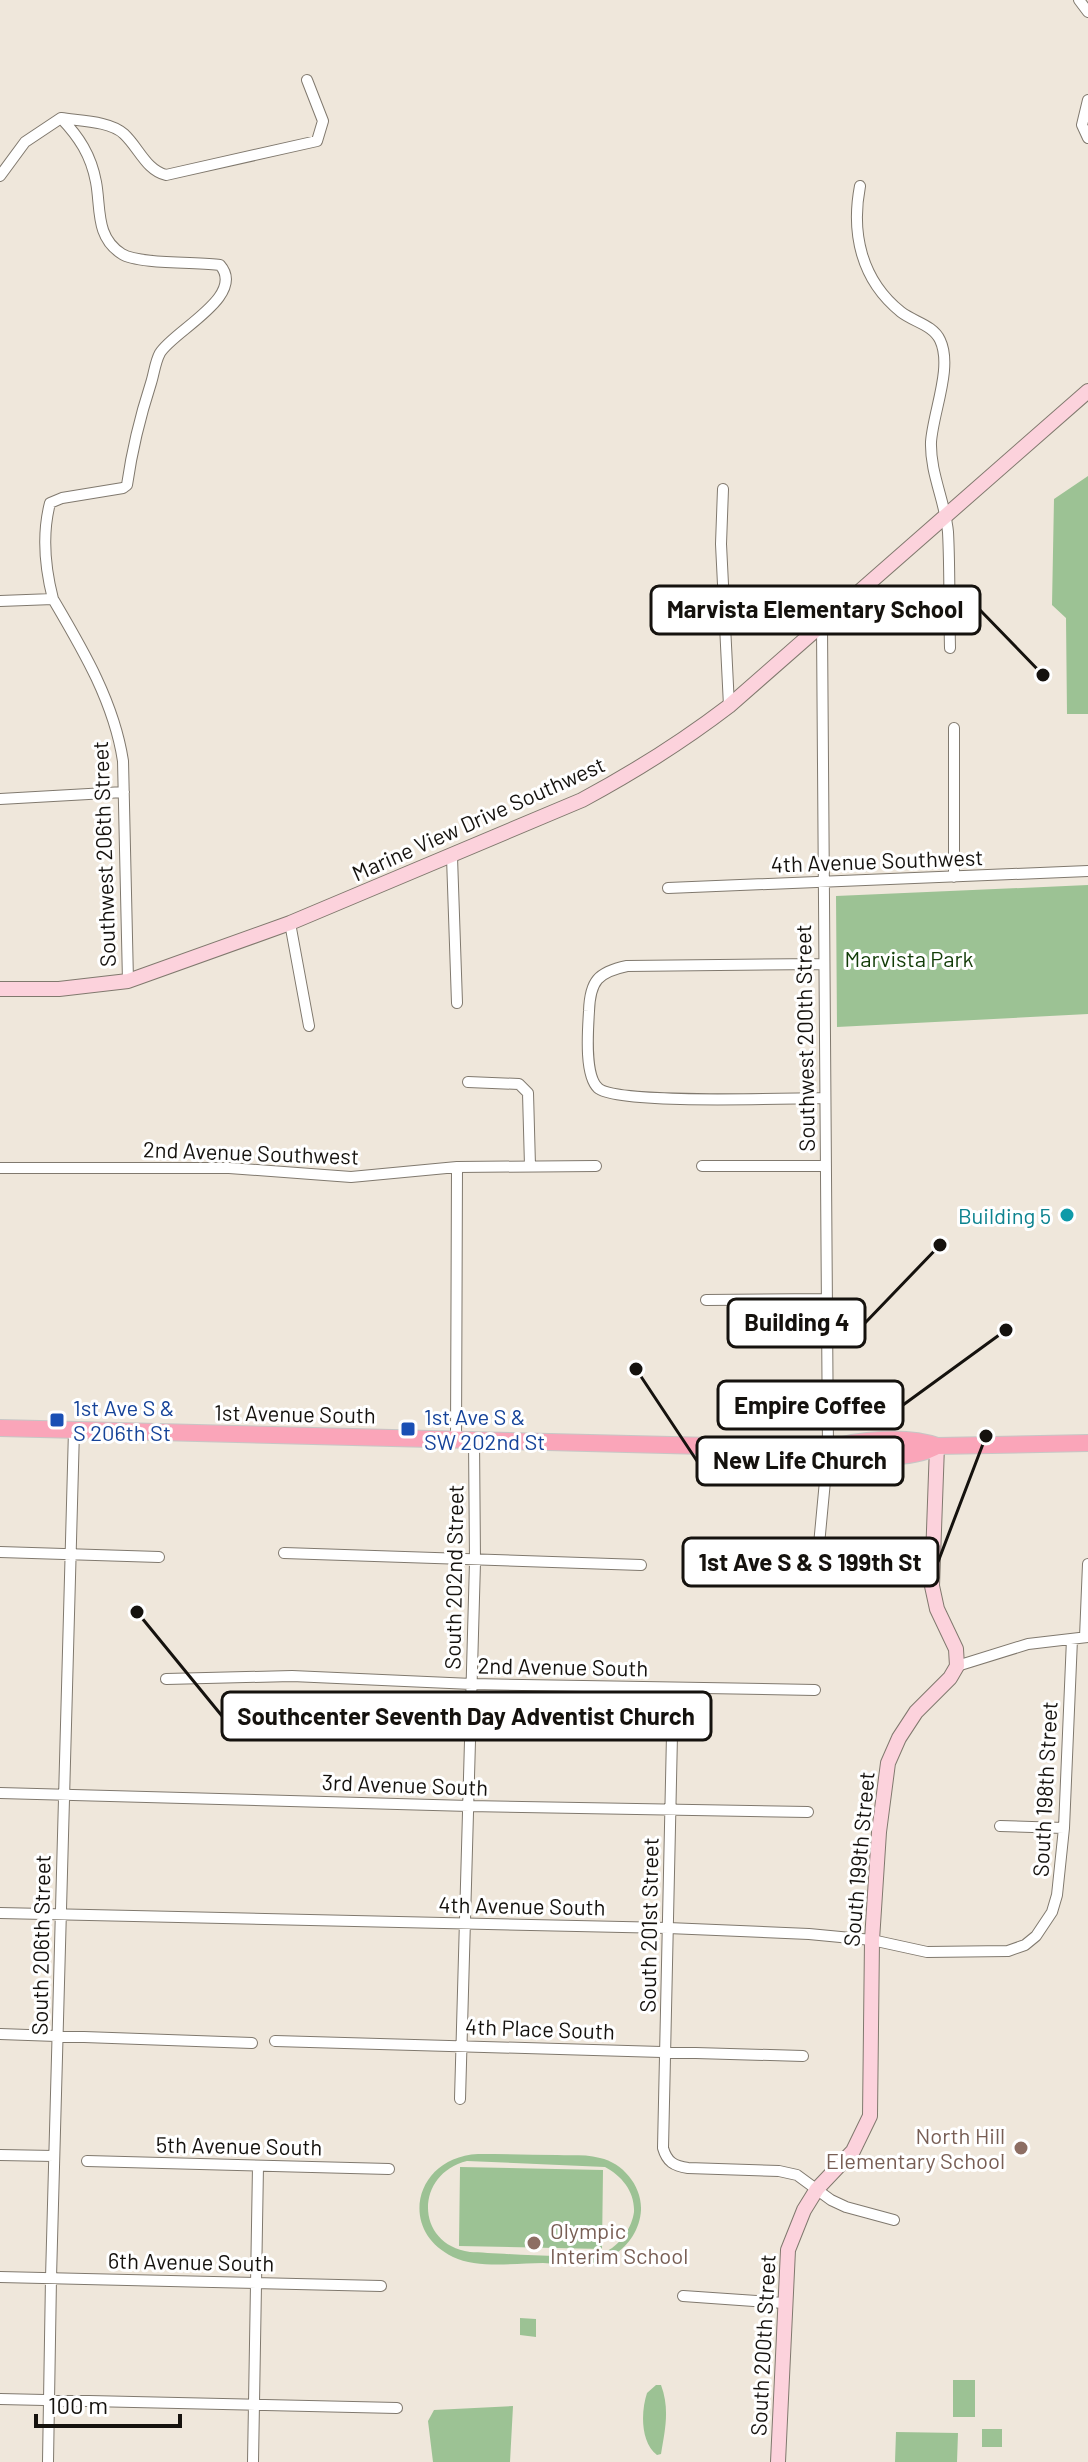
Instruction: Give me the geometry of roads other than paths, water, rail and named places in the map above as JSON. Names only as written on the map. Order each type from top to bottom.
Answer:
[{"type":"main road","name":"1st Avenue South","points":[[0,1428],[828,1449],[851,1456],[924,1454],[937,1446],[1088,1443]]},
{"type":"street","points":[[1079,0],[1088,12]]},
{"type":"street","points":[[0,176],[25,142],[61,118],[118,130],[158,173],[176,174],[317,141],[323,121],[307,80]]},
{"type":"street","points":[[1088,100],[1082,125],[1088,138]]},
{"type":"street","name":"Southwest 206th Street","points":[[61,118],[80,138],[96,182],[101,227],[104,235],[122,254],[136,259],[220,265],[227,279],[219,297],[161,352],[132,449],[127,485],[62,498],[50,503],[46,518],[46,554],[53,599],[110,706],[119,734],[123,761],[128,981]]},
{"type":"street","points":[[860,186],[855,220],[856,238],[862,255],[890,302],[902,313],[936,333],[945,355],[931,452],[947,529],[950,648]]},
{"type":"street","name":"Marine View Drive Southwest","points":[[0,989],[59,989],[128,981],[290,923],[452,857],[609,786],[683,742],[729,706],[1088,391]]},
{"type":"street","points":[[723,489],[721,544],[729,706]]},
{"type":"street","points":[[0,601],[53,599]]},
{"type":"street","name":"Southwest 200th Street","points":[[822,627],[828,1449]]},
{"type":"street","points":[[954,728],[954,877]]},
{"type":"street","points":[[0,799],[124,792]]},
{"type":"street","points":[[452,857],[457,1003]]},
{"type":"street","name":"4th Avenue Southwest","points":[[668,888],[1088,871]]},
{"type":"street","points":[[290,923],[309,1026]]},
{"type":"street","points":[[823,964],[627,966],[610,969],[600,975],[589,996],[589,1062],[598,1088],[624,1097],[825,1098]]},
{"type":"street","points":[[468,1082],[519,1084],[526,1088],[530,1166]]},
{"type":"street","name":"2nd Avenue Southwest","points":[[0,1168],[229,1168],[351,1177],[457,1167],[596,1166]]},
{"type":"street","points":[[702,1166],[826,1166]]},
{"type":"street","points":[[456,1439],[457,1167]]},
{"type":"street","points":[[706,1300],[827,1299]]},
{"type":"street","name":"South 206th Street","points":[[48,2462],[74,1430]]},
{"type":"street","name":"South 202nd Street","points":[[460,2099],[475,1562],[474,1439]]},
{"type":"street","points":[[937,1446],[932,1586],[937,1609],[956,1649],[957,1666],[1028,1644],[1086,1637],[1088,1564]]},
{"type":"street","points":[[736,1577],[799,1574],[817,1566],[828,1449]]},
{"type":"street","points":[[0,1552],[159,1557]]},
{"type":"street","points":[[284,1553],[475,1562],[641,1565]]},
{"type":"street","name":"South 198th Street","points":[[1036,1936],[1052,1912],[1057,1895],[1064,1828],[1072,1639]]},
{"type":"street","name":"South 199th Street","points":[[817,2189],[853,2151],[870,2116],[872,1940],[879,1832],[888,1763],[916,1712],[950,1678],[957,1666]]},
{"type":"street","name":"2nd Avenue South","points":[[166,1679],[292,1676],[472,1684],[815,1690]]},
{"type":"street","name":"South 201st Street","points":[[673,1689],[663,2148],[668,2161],[677,2166],[779,2171],[797,2175],[817,2189]]},
{"type":"street","name":"3rd Avenue South","points":[[0,1793],[808,1812]]},
{"type":"street","points":[[1000,1826],[1064,1828]]},
{"type":"street","name":"4th Avenue South","points":[[0,1913],[668,1928],[809,1934],[872,1940],[927,1952],[1008,1951],[1025,1945],[1036,1936]]},
{"type":"street","points":[[0,2034],[252,2043]]},
{"type":"street","name":"4th Place South","points":[[275,2041],[803,2056]]},
{"type":"street","points":[[0,2155],[54,2156]]},
{"type":"street","name":"5th Avenue South","points":[[87,2161],[389,2169]]},
{"type":"street","points":[[253,2462],[258,2166]]},
{"type":"street","points":[[817,2189],[846,2207],[894,2220]]},
{"type":"street","name":"South 200th Street","points":[[778,2462],[788,2250],[804,2210],[817,2189]]},
{"type":"street","name":"6th Avenue South","points":[[0,2277],[381,2286]]},
{"type":"street","points":[[683,2296],[784,2303]]},
{"type":"street","points":[[0,2399],[397,2408]]},
{"type":"place","name":"Marvista Elementary School","points":[[1043,675]]},
{"type":"place","name":"Building 5","points":[[1067,1215]]},
{"type":"place","name":"Building 4","points":[[940,1245]]},
{"type":"place","name":"Empire Coffee","points":[[1006,1330]]},
{"type":"place","name":"New Life Church","points":[[636,1369]]},
{"type":"place","name":"1st Ave S & S 206th St","points":[[57,1420]]},
{"type":"place","name":"1st Ave S & SW 202nd St","points":[[408,1429]]},
{"type":"place","name":"1st Ave S & S 199th St","points":[[986,1436]]},
{"type":"place","name":"Southcenter Seventh Day Adventist Church","points":[[137,1612]]},
{"type":"place","name":"North Hill Elementary School","points":[[1021,2148]]},
{"type":"place","name":"Olympic Interim School","points":[[534,2243]]},
{"type":"park label","name":"Marvista Park","points":[[909,958]]}]
